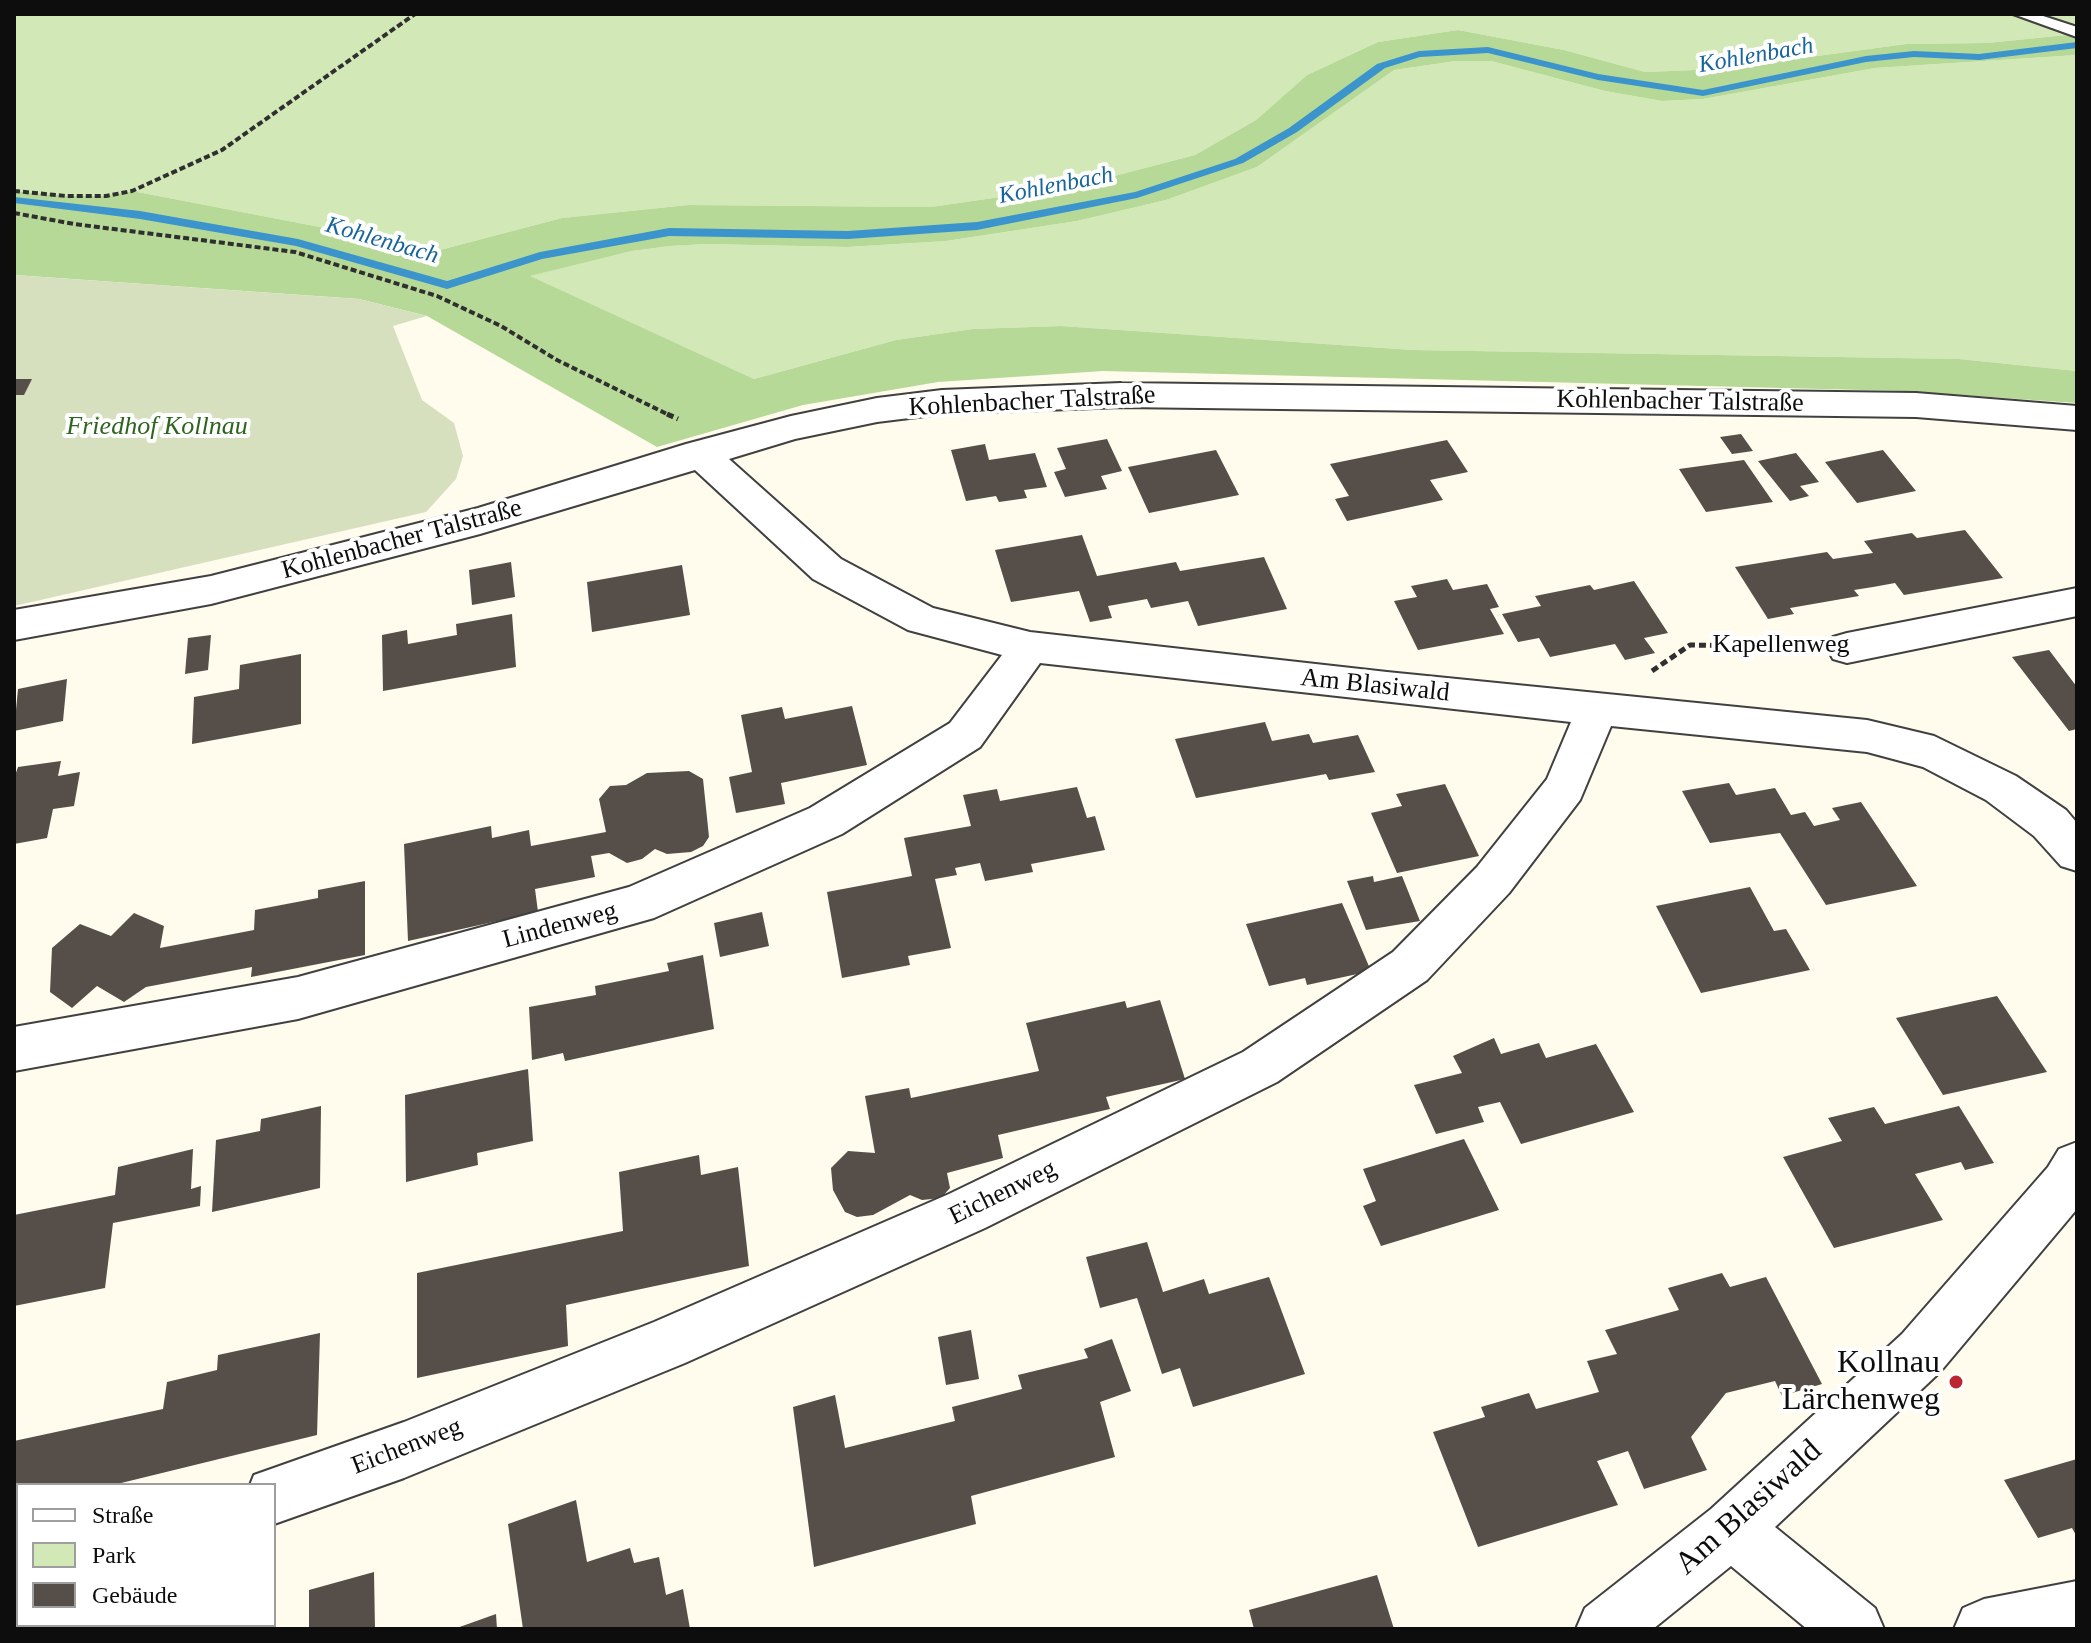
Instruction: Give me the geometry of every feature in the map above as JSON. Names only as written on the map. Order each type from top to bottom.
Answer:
[{"type":"street","name":"Kohlenbacher Talstraße","points":[[14,625],[211,590],[480,521],[714,449],[877,410],[942,402],[1121,395],[1916,405],[2077,418]]},
{"type":"street","name":"Am Blasiwald","points":[[714,449],[827,569],[922,620],[1030,647],[1867,736],[1934,753],[2001,788],[2050,823],[2077,853]]},
{"type":"street","name":"Kapellenweg","points":[[1847,648],[2077,602]]},
{"type":"street","name":"Lindenweg","points":[[14,1049],[298,998],[638,904],[826,821],[965,735],[1030,647]]},
{"type":"street","name":"Eichenweg","points":[[276,1494],[404,1450],[666,1344],[967,1211],[1260,1067],[1410,966],[1493,880],[1565,788],[1597,709]]},
{"type":"street","name":"Am Blasiwald","points":[[1606,1629],[1731,1529],[1921,1353],[2066,1184],[2077,1166]]},
{"type":"street","points":[[1731,1529],[1854,1629]]},
{"type":"street","points":[[1984,1629],[2077,1611]]},
{"type":"lane","points":[[2021,14],[2077,32]]},
{"type":"path","points":[[14,191],[106,196],[132,191],[183,169],[222,150],[415,14]]},
{"type":"path","points":[[14,213],[74,224],[295,252],[437,296],[501,326],[714,449]]},
{"type":"path","name":"Kapellenweg","points":[[1597,709],[1690,645],[1847,648]]},
{"type":"green space","points":[[14,14],[2077,14],[2077,34],[1987,43],[1906,44],[1721,69],[1645,72],[1564,50],[1458,30],[1378,42],[1307,75],[1256,120],[1195,155],[1076,186],[931,207],[688,205],[562,218],[440,250],[132,191],[106,196],[66,196],[14,191]]},
{"type":"green space","points":[[1458,30],[1564,50],[1645,72],[1721,69],[1906,44],[1987,43],[2077,34],[2077,55],[1875,68],[1703,99],[1662,101],[1605,91],[1491,61],[1456,61],[1394,70],[1257,167],[1166,200],[1077,221],[946,241],[847,247],[670,246],[632,251],[530,276],[754,379],[896,340],[973,329],[1061,326],[1413,350],[1959,359],[2077,371],[2077,403],[1903,391],[1103,371],[938,382],[803,405],[657,447],[427,316],[359,299],[14,275],[14,191],[106,196],[132,191],[440,250],[562,218],[688,205],[931,207],[1076,186],[1195,155],[1256,120],[1307,75],[1378,42]]},
{"type":"green space","points":[[2077,55],[2077,371],[1959,359],[1413,350],[1061,326],[973,329],[896,340],[754,379],[529,276],[632,251],[670,246],[847,247],[946,241],[1077,221],[1166,200],[1257,167],[1394,70],[1456,61],[1491,61],[1605,91],[1662,101],[1703,99],[1875,68]]},
{"type":"green space","name":"Friedhof Kollnau","points":[[14,275],[359,299],[427,316],[393,326],[422,400],[454,423],[463,456],[456,479],[426,512],[14,606]]},
{"type":"building","points":[[14,379],[32,379],[24,395],[14,395]]},
{"type":"building","points":[[1741,434],[1753,451],[1732,454],[1720,437]]},
{"type":"building","points":[[1107,439],[1122,471],[1101,476],[1107,489],[1065,497],[1054,472],[1066,469],[1057,448]]},
{"type":"building","points":[[1447,440],[1468,472],[1430,480],[1443,500],[1347,521],[1335,499],[1349,496],[1330,464]]},
{"type":"building","points":[[985,444],[989,460],[1035,453],[1047,487],[1024,490],[1027,498],[999,502],[996,496],[966,501],[951,450]]},
{"type":"building","points":[[1216,450],[1239,495],[1149,513],[1128,467]]},
{"type":"building","points":[[1883,450],[1916,491],[1857,503],[1825,462]]},
{"type":"building","points":[[1796,453],[1819,482],[1800,486],[1809,496],[1790,501],[1758,461]]},
{"type":"building","points":[[1744,460],[1773,502],[1706,512],[1679,469]]},
{"type":"building","points":[[1965,530],[2003,578],[1904,595],[1895,583],[1854,590],[1859,596],[1790,608],[1794,614],[1768,619],[1735,567],[1827,552],[1833,559],[1873,553],[1864,541],[1912,533],[1917,538]]},
{"type":"building","points":[[1082,535],[1097,576],[1176,562],[1180,571],[1264,557],[1287,609],[1198,626],[1188,601],[1151,608],[1147,599],[1108,606],[1112,618],[1090,622],[1079,591],[1011,602],[995,550]]},
{"type":"building","points":[[511,562],[515,597],[472,605],[469,570]]},
{"type":"building","points":[[682,565],[690,615],[592,632],[587,582]]},
{"type":"building","points":[[1447,579],[1453,590],[1487,584],[1499,607],[1490,609],[1504,634],[1418,650],[1394,601],[1417,597],[1411,586]]},
{"type":"building","points":[[1634,581],[1668,633],[1644,638],[1655,653],[1625,660],[1615,644],[1550,657],[1539,638],[1518,642],[1502,614],[1541,606],[1535,596],[1590,585],[1594,590]]},
{"type":"building","points":[[512,614],[516,667],[383,691],[382,635],[407,630],[408,644],[457,635],[456,624]]},
{"type":"building","points":[[211,635],[208,670],[185,674],[188,638]]},
{"type":"building","points":[[2049,650],[2077,687],[2077,729],[2069,731],[2012,657]]},
{"type":"building","points":[[301,654],[301,724],[192,744],[194,697],[239,689],[240,665]]},
{"type":"building","points":[[67,679],[63,721],[14,731],[18,689]]},
{"type":"building","points":[[852,706],[867,765],[781,783],[785,804],[736,813],[729,777],[752,772],[741,715],[782,707],[785,719]]},
{"type":"building","points":[[1265,722],[1272,741],[1309,734],[1313,743],[1358,735],[1375,772],[1329,780],[1326,774],[1196,798],[1175,739]]},
{"type":"building","points":[[61,761],[58,776],[80,772],[74,806],[53,809],[47,838],[14,844],[14,778],[18,767]]},
{"type":"building","points":[[689,771],[703,779],[709,837],[703,846],[691,852],[667,854],[655,849],[642,859],[627,863],[609,853],[591,856],[595,877],[535,889],[538,912],[408,941],[404,844],[491,826],[492,838],[529,830],[531,846],[606,832],[599,799],[610,786],[626,785],[647,773]]},
{"type":"building","points":[[1729,783],[1736,795],[1775,788],[1791,815],[1805,812],[1814,826],[1840,820],[1832,808],[1861,802],[1917,886],[1826,905],[1780,833],[1710,843],[1682,791]]},
{"type":"building","points":[[1445,784],[1479,856],[1397,873],[1371,813],[1402,806],[1396,794]]},
{"type":"building","points":[[1077,787],[1087,818],[1095,816],[1105,850],[1031,864],[1033,872],[985,881],[980,863],[955,868],[957,875],[935,879],[951,948],[908,956],[910,965],[842,978],[827,892],[912,876],[904,838],[971,826],[963,795],[997,789],[1000,801]]},
{"type":"building","points":[[1373,876],[1374,882],[1402,876],[1420,921],[1366,930],[1347,881]]},
{"type":"building","points":[[365,881],[365,955],[251,977],[252,967],[146,987],[124,1002],[97,986],[72,1008],[50,992],[52,948],[80,924],[111,936],[134,913],[164,926],[160,948],[254,930],[255,910],[318,898],[318,890]]},
{"type":"building","points":[[1750,887],[1774,931],[1786,929],[1810,970],[1701,993],[1656,906]]},
{"type":"building","points":[[1342,903],[1371,971],[1307,985],[1305,978],[1269,986],[1246,924]]},
{"type":"building","points":[[762,912],[769,946],[720,957],[714,923]]},
{"type":"building","points":[[703,955],[714,1029],[565,1061],[563,1053],[532,1060],[529,1007],[596,995],[595,986],[669,971],[667,963]]},
{"type":"building","points":[[1997,996],[2047,1072],[1943,1095],[1896,1018]]},
{"type":"building","points":[[1160,1000],[1185,1079],[1106,1097],[1110,1109],[998,1135],[1003,1158],[947,1173],[950,1188],[941,1198],[922,1200],[910,1195],[873,1215],[857,1217],[845,1212],[833,1190],[831,1168],[848,1151],[875,1153],[865,1096],[909,1088],[911,1098],[1039,1071],[1026,1023],[1125,1001],[1127,1008]]},
{"type":"building","points":[[1494,1038],[1501,1054],[1539,1043],[1546,1058],[1596,1044],[1634,1112],[1521,1144],[1500,1102],[1478,1107],[1484,1122],[1436,1134],[1414,1085],[1462,1073],[1453,1056]]},
{"type":"building","points":[[528,1069],[533,1141],[477,1153],[478,1165],[406,1182],[405,1095]]},
{"type":"building","points":[[321,1106],[320,1188],[212,1212],[216,1140],[260,1131],[261,1119]]},
{"type":"building","points":[[1959,1106],[1994,1163],[1965,1170],[1961,1162],[1915,1174],[1943,1220],[1834,1248],[1783,1157],[1842,1141],[1828,1118],[1874,1107],[1885,1124]]},
{"type":"building","points":[[1464,1139],[1499,1210],[1381,1246],[1363,1206],[1376,1201],[1363,1169]]},
{"type":"building","points":[[193,1149],[191,1189],[201,1186],[200,1206],[113,1223],[105,1288],[14,1306],[14,1215],[115,1195],[118,1167]]},
{"type":"building","points":[[699,1155],[701,1175],[738,1167],[749,1266],[566,1305],[568,1346],[417,1378],[417,1273],[623,1231],[619,1172]]},
{"type":"building","points":[[1147,1242],[1163,1292],[1204,1279],[1209,1294],[1269,1277],[1305,1374],[1193,1407],[1180,1368],[1162,1374],[1137,1298],[1100,1308],[1086,1257]]},
{"type":"building","points":[[1722,1273],[1730,1287],[1766,1277],[1822,1384],[1782,1396],[1775,1381],[1726,1393],[1691,1437],[1707,1470],[1644,1489],[1628,1451],[1597,1461],[1618,1505],[1478,1547],[1433,1432],[1485,1417],[1481,1407],[1529,1393],[1536,1409],[1599,1392],[1587,1361],[1617,1354],[1605,1330],[1679,1310],[1668,1288]]},
{"type":"building","points":[[971,1330],[979,1379],[946,1385],[938,1337]]},
{"type":"building","points":[[320,1333],[317,1435],[121,1483],[16,1483],[14,1529],[14,1441],[163,1409],[167,1382],[217,1370],[218,1355]]},
{"type":"building","points":[[1112,1339],[1131,1391],[1100,1402],[1115,1457],[971,1496],[976,1524],[814,1567],[793,1407],[835,1395],[845,1448],[955,1421],[952,1407],[1022,1389],[1018,1375],[1088,1358],[1084,1349]]},
{"type":"building","points":[[2077,1459],[2077,1537],[2072,1528],[2038,1538],[2004,1480]]},
{"type":"building","points":[[576,1500],[587,1562],[630,1548],[634,1563],[659,1557],[666,1595],[683,1589],[690,1629],[523,1629],[508,1524]]},
{"type":"building","points":[[374,1572],[375,1629],[309,1629],[309,1590]]},
{"type":"building","points":[[1377,1575],[1394,1629],[1254,1629],[1249,1610]]},
{"type":"building","points":[[496,1614],[497,1629],[454,1629]]},
{"type":"waterway","name":"Kohlenbach","points":[[14,200],[140,215],[298,243],[447,285],[540,256],[669,232],[848,235],[977,226],[1137,195],[1239,161],[1293,130],[1381,66],[1419,54],[1488,50],[1598,77],[1703,93],[1866,59],[1914,54],[1979,57],[2077,45]]},
{"type":"place","name":"Kollnau Lärchenweg","points":[[1956,1382]]}]
